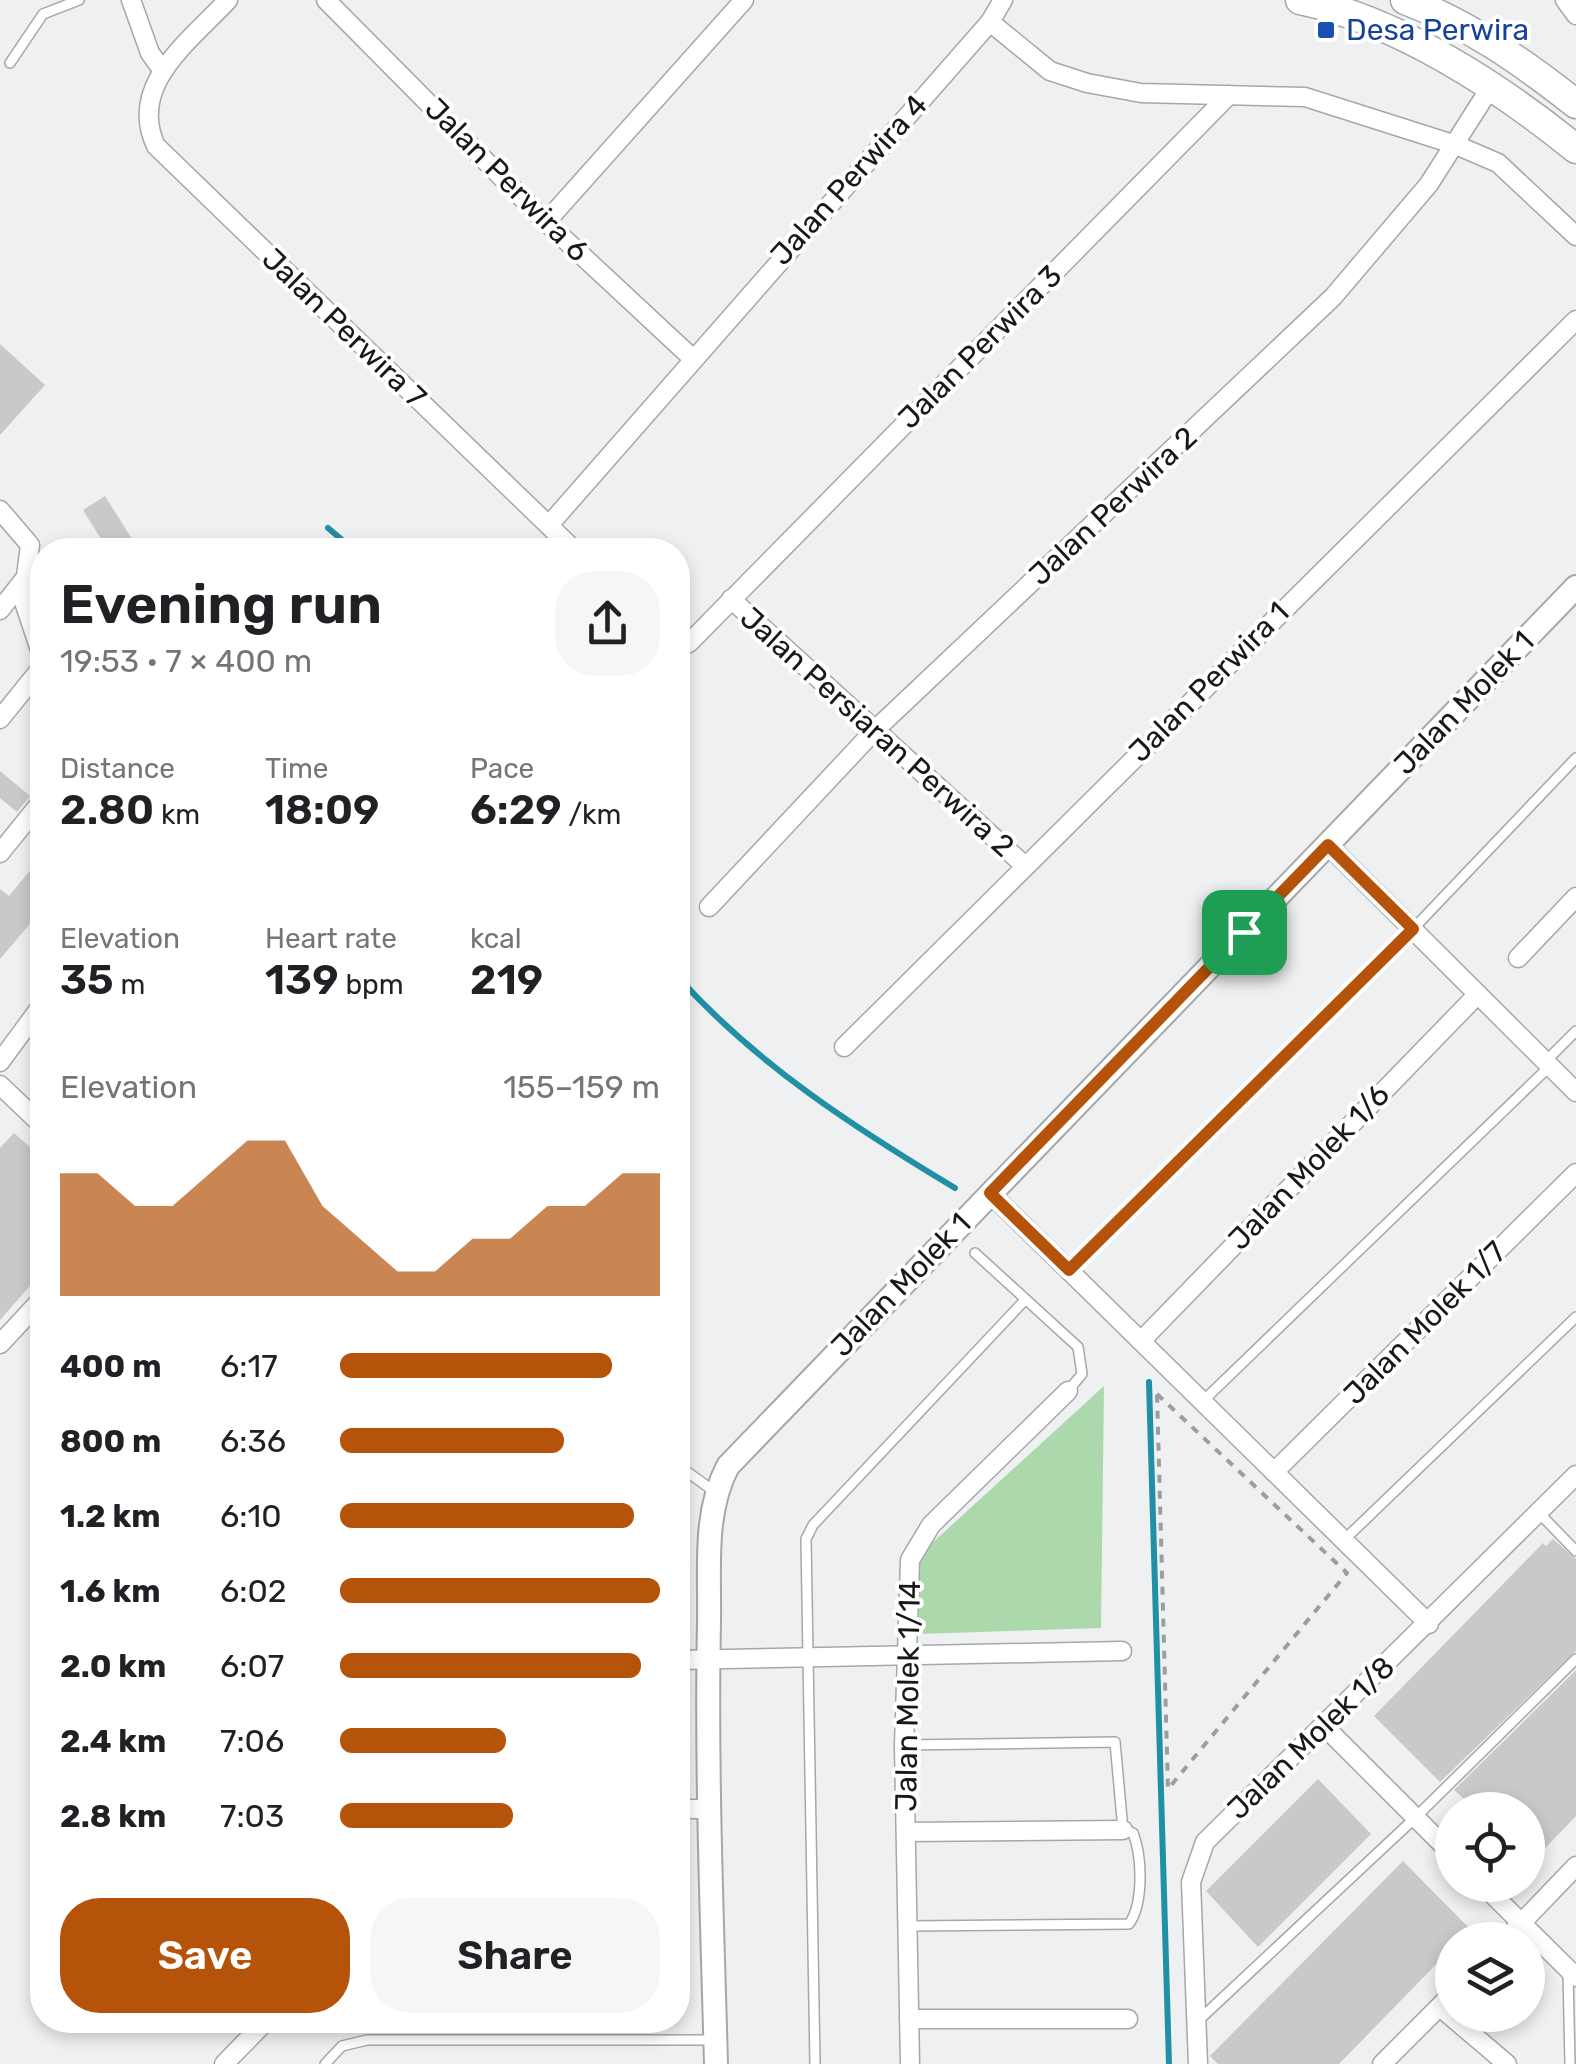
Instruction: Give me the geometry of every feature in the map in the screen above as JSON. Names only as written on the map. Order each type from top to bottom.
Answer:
[{"type":"main road","points":[[1300,0],[1419,46],[1492,85],[1576,149]]},
{"type":"main road","points":[[1405,0],[1434,11],[1501,51],[1576,104]]},
{"type":"street","points":[[131,0],[150,53],[163,72],[228,0]]},
{"type":"street","name":"Jalan Perwira 6","points":[[326,0],[546,222],[691,357]]},
{"type":"street","points":[[546,222],[744,0]]},
{"type":"street","name":"Jalan Perwira 4","points":[[549,524],[691,357],[990,22],[1003,0]]},
{"type":"street","points":[[1565,0],[1576,14]]},
{"type":"street","points":[[990,22],[1050,72],[1087,83],[1141,92],[1305,97],[1456,145],[1498,163],[1576,236]]},
{"type":"street","name":"Jalan Perwira 7","points":[[163,72],[149,90],[145,117],[156,146],[562,538]]},
{"type":"street","name":"Jalan Perwira 2","points":[[709,907],[874,730],[1333,297],[1456,145],[1492,85]]},
{"type":"street","name":"Jalan Perwira 3","points":[[731,599],[1229,95]]},
{"type":"street","name":"Jalan Perwira 1","points":[[844,1047],[1576,320]]},
{"type":"street","points":[[0,510],[30,546]]},
{"type":"street","points":[[0,610],[30,578]]},
{"type":"street","points":[[30,584],[23,599],[30,620]]},
{"type":"street","name":"Jalan Molek 1","points":[[715,1492],[739,1455],[1576,587]]},
{"type":"street","points":[[690,642],[731,599]]},
{"type":"street","name":"Jalan Persiaran Perwira 2","points":[[731,599],[1024,865]]},
{"type":"street","points":[[0,719],[30,682]]},
{"type":"street","points":[[0,853],[30,817]]},
{"type":"street","points":[[1328,845],[1576,1092]]},
{"type":"street","points":[[1518,958],[1576,897]]},
{"type":"street","name":"Jalan Molek 1/6","points":[[1141,1341],[1478,994]]},
{"type":"street","points":[[0,1062],[30,1021]]},
{"type":"street","points":[[0,1085],[30,1113]]},
{"type":"street","name":"Jalan Molek 1/7","points":[[1274,1472],[1576,1173]]},
{"type":"street","points":[[990,1193],[1429,1624]]},
{"type":"street","points":[[0,1344],[30,1312]]},
{"type":"street","name":"Jalan Molek 1/14","points":[[910,2064],[904,1746],[910,1560],[916,1545],[1068,1391]]},
{"type":"street","name":"Jalan Molek 1/8","points":[[1198,2064],[1191,1882],[1197,1859],[1216,1828],[1325,1727],[1576,1475]]},
{"type":"street","points":[[715,1492],[708,1659],[716,2064]]},
{"type":"street","points":[[690,1660],[1122,1651]]},
{"type":"street","points":[[1325,1727],[1435,1837]]},
{"type":"street","points":[[690,1810],[710,1809]]},
{"type":"street","points":[[906,1832],[1123,1830]]},
{"type":"street","points":[[1522,1922],[1576,1866]]},
{"type":"street","points":[[1500,1902],[1520,1922]]},
{"type":"street","points":[[1545,1947],[1572,1973]]},
{"type":"street","points":[[1382,2064],[1435,2012]]},
{"type":"street","points":[[909,2019],[1128,2019]]},
{"type":"street","points":[[1476,2032],[1506,2064]]},
{"type":"street","points":[[224,2064],[254,2033]]},
{"type":"lane","points":[[10,63],[43,14],[79,0]]},
{"type":"lane","points":[[1069,1270],[1413,929],[1576,758]]},
{"type":"lane","points":[[1202,1401],[1548,1064],[1576,1030]]},
{"type":"lane","points":[[975,1253],[1078,1347],[1082,1374],[1068,1391]]},
{"type":"lane","points":[[815,2064],[806,1539],[813,1525],[1025,1300]]},
{"type":"lane","points":[[1344,1540],[1576,1317]]},
{"type":"lane","points":[[690,1474],[715,1492]]},
{"type":"lane","points":[[1539,1513],[1576,1551]]},
{"type":"lane","points":[[1197,2022],[1416,1817],[1576,1659]]},
{"type":"lane","points":[[904,1746],[1115,1742],[1123,1830],[1133,1833],[1137,1844],[1138,1898],[1129,1924],[909,1926]]},
{"type":"lane","points":[[1570,2064],[1572,1973]]},
{"type":"lane","points":[[325,2064],[342,2046],[367,2040],[715,2040]]},
{"type":"path","points":[[1157,1394],[1347,1573],[1168,1790],[1158,1434],[1157,1394]]},
{"type":"green space","points":[[1104,1386],[1101,1628],[919,1634],[919,1555]]},
{"type":"building","points":[[0,344],[45,385],[0,435]]},
{"type":"building","points":[[105,496],[131,538],[100,538],[83,510]]},
{"type":"building","points":[[0,771],[30,796],[17,812],[0,798]]},
{"type":"building","points":[[30,871],[30,924],[0,959],[0,889],[9,896]]},
{"type":"building","points":[[14,1133],[30,1147],[30,1286],[0,1320],[0,1148]]},
{"type":"building","points":[[1553,1539],[1576,1559],[1576,1651],[1440,1782],[1374,1716],[1543,1543],[1546,1546]]},
{"type":"building","points":[[1576,1670],[1576,1816],[1545,1848],[1545,1792],[1454,1790]]},
{"type":"building","points":[[1318,1779],[1371,1834],[1258,1947],[1206,1891]]},
{"type":"building","points":[[1403,1861],[1435,1893],[1435,1902],[1443,1902],[1463,1922],[1435,1922],[1435,1965],[1339,2064],[1218,2064],[1210,2056]]},
{"type":"waterway","points":[[328,528],[340,538]]},
{"type":"waterway","points":[[690,990],[740,1038],[808,1093],[955,1188]]},
{"type":"waterway","points":[[1149,1382],[1169,2064]]},
{"type":"place","name":"Desa Perwira","points":[[1326,30]]},
{"type":"route","points":[[1328,845],[1413,929],[1069,1270],[990,1193],[1244,932],[1328,845]]}]
